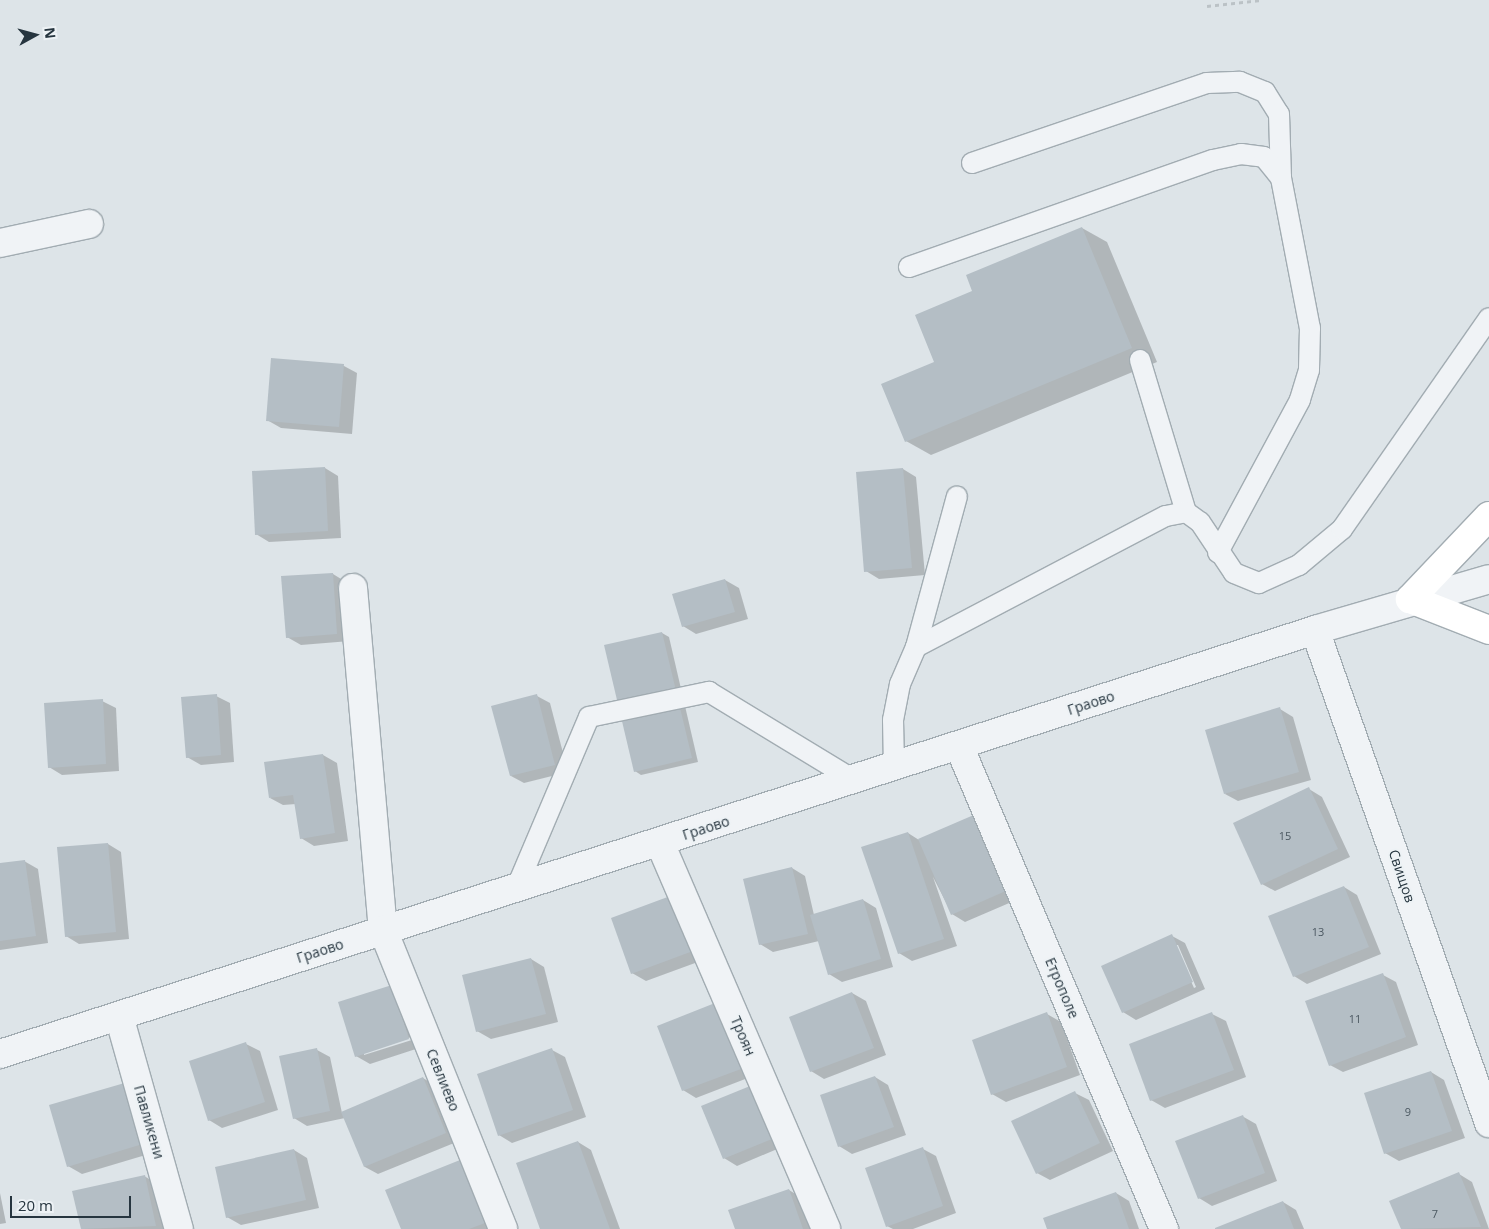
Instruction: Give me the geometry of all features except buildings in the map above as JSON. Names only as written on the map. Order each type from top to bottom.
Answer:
[{"type":"main road","points":[[1489,516],[1410,599],[1489,630]]},
{"type":"street","points":[[0,243],[89,224]]},
{"type":"street","name":"Граово","points":[[0,1054],[660,843],[1410,599],[1489,579]]},
{"type":"street","name":"Севлиево","points":[[353,588],[383,930],[503,1229]]},
{"type":"street","name":"Свищов","points":[[1315,630],[1489,1123]]},
{"type":"street","name":"Етрополе","points":[[959,746],[1164,1229]]},
{"type":"street","name":"Троян","points":[[660,843],[826,1229]]},
{"type":"street","name":"Павликени","points":[[119,1016],[179,1229]]},
{"type":"lane","points":[[972,162],[1138,103],[1207,83],[1240,82],[1265,92],[1278,114],[1281,178],[1310,328],[1309,370],[1300,400],[1218,552]]},
{"type":"lane","points":[[909,266],[1213,160],[1241,154],[1264,157],[1281,178]]},
{"type":"lane","points":[[1140,360],[1186,512],[1200,522],[1218,552],[1234,572],[1259,583],[1299,565],[1342,529],[1489,318]]},
{"type":"lane","points":[[894,767],[893,720],[900,684],[916,647],[956,496]]},
{"type":"lane","points":[[916,647],[1166,516],[1186,512]]},
{"type":"lane","points":[[516,889],[589,717],[709,692],[854,780]]},
{"type":"path","points":[[1207,6],[1261,0]]}]
